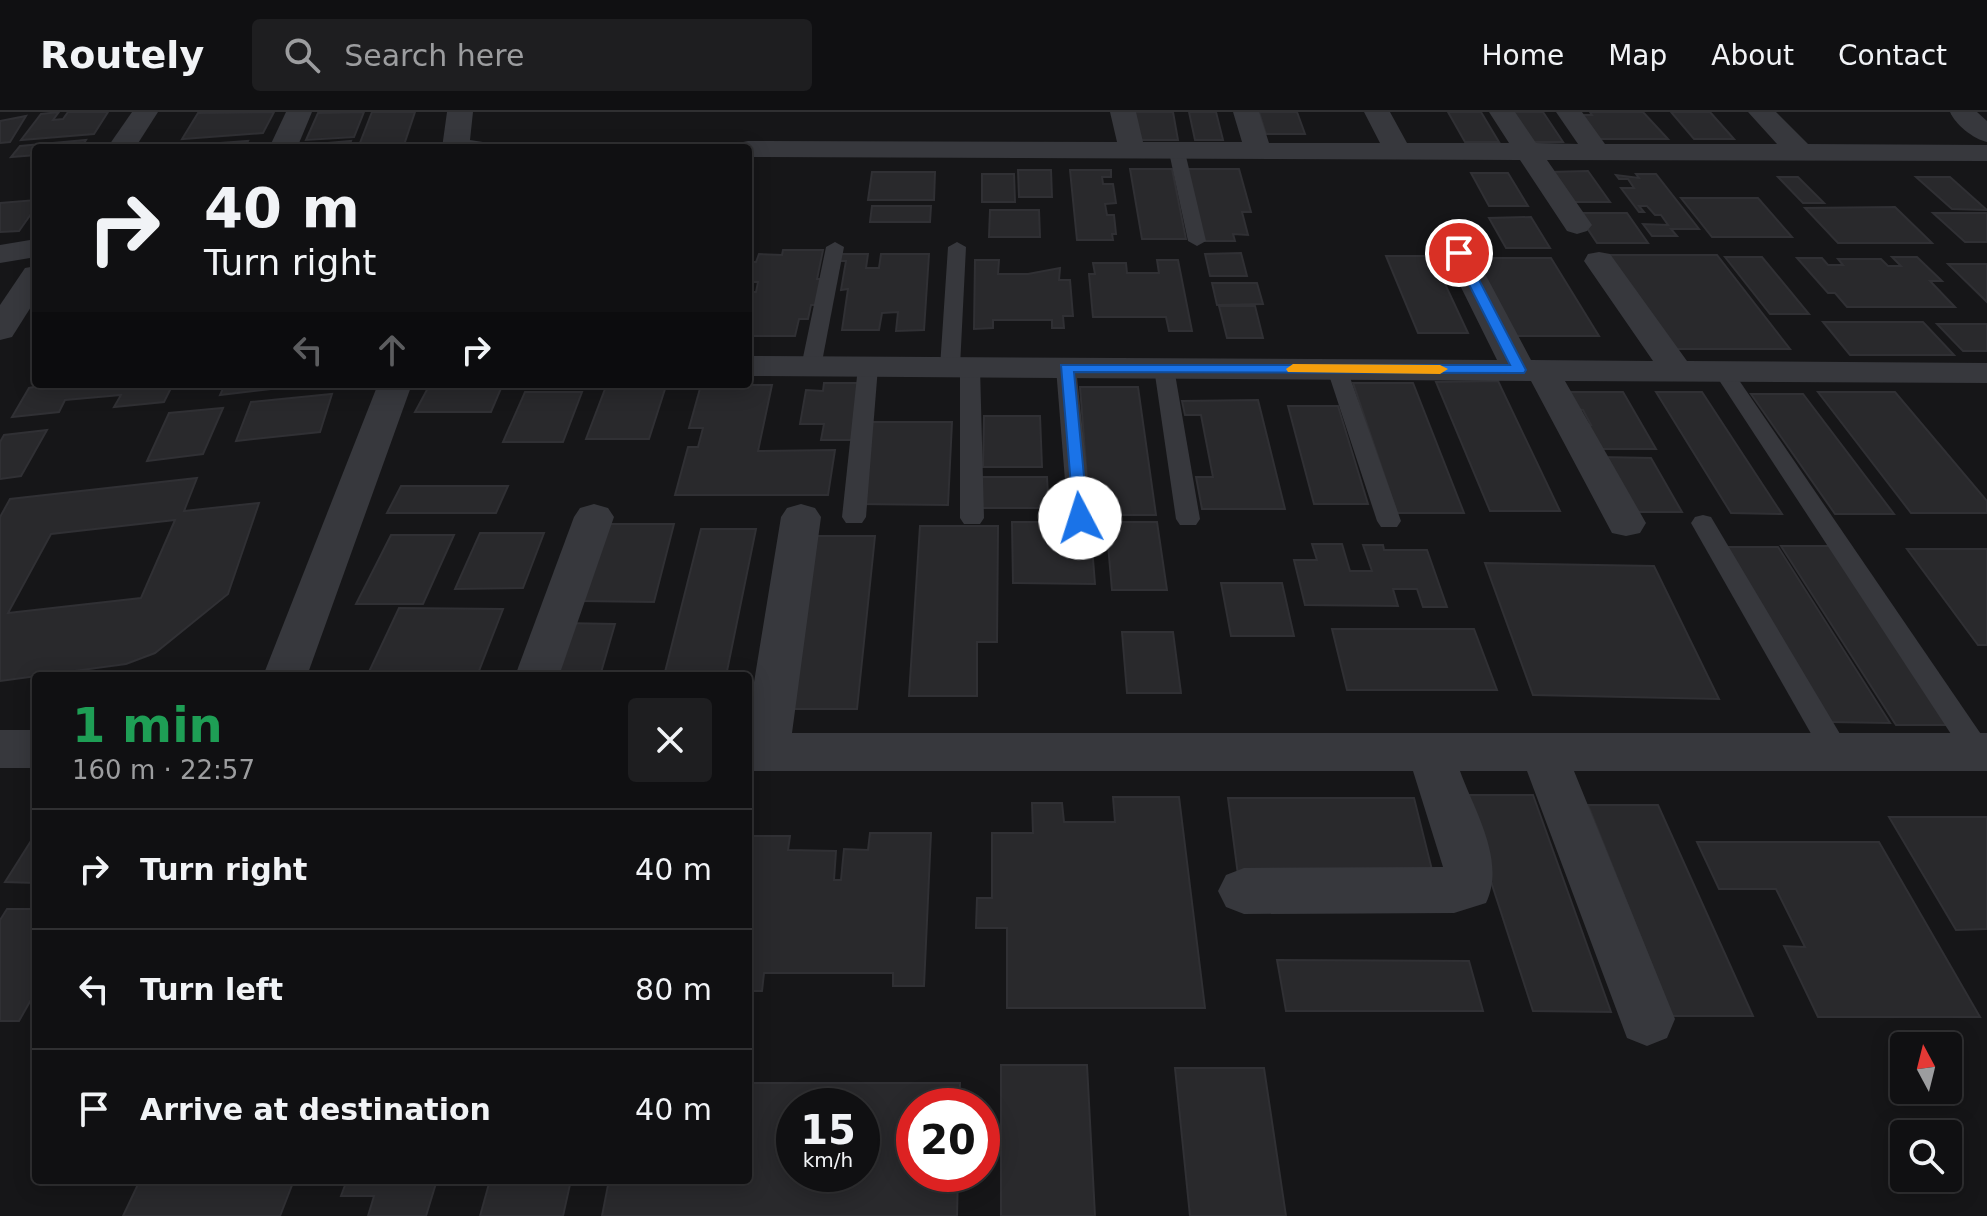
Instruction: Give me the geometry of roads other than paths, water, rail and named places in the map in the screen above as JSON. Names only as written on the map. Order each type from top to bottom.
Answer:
[{"type":"street","points":[[124,144],[145,112]]},
{"type":"street","points":[[285,144],[299,112]]},
{"type":"street","points":[[456,144],[460,112]]},
{"type":"street","points":[[1123,112],[1132,151]]},
{"type":"street","points":[[1246,112],[1259,152]]},
{"type":"street","points":[[1377,112],[1399,153]]},
{"type":"street","points":[[1502,112],[1526,153],[1577,225]]},
{"type":"street","points":[[1569,112],[1598,153]]},
{"type":"street","points":[[1761,112],[1800,152]]},
{"type":"street","points":[[1962,113],[1987,134]]},
{"type":"street","points":[[752,149],[1987,153]]},
{"type":"street","points":[[0,254],[32,249]]},
{"type":"street","points":[[1459,253],[1626,523]]},
{"type":"street","points":[[1599,261],[1677,371]]},
{"type":"street","points":[[0,330],[32,281]]},
{"type":"street","points":[[752,366],[1987,373]]},
{"type":"street","points":[[287,672],[393,388]]},
{"type":"street","points":[[538,672],[594,517]]},
{"type":"street","points":[[801,517],[757,752],[1983,752]]},
{"type":"street","points":[[0,749],[32,749]]},
{"type":"street","points":[[1244,891],[1454,890],[1468,887],[1468,860],[1430,752]]},
{"type":"street","points":[[1543,752],[1647,1019]]},
{"type":"lane","points":[[1177,152],[1197,241]]},
{"type":"lane","points":[[811,367],[835,247]]},
{"type":"lane","points":[[957,247],[960,367],[972,518]]},
{"type":"lane","points":[[854,517],[868,367]]},
{"type":"lane","points":[[1066,368],[1080,518]]},
{"type":"lane","points":[[1164,368],[1188,519]]},
{"type":"lane","points":[[1337,369],[1389,521]]},
{"type":"lane","points":[[1723,371],[1983,752]]},
{"type":"lane","points":[[1703,523],[1836,752]]}]
